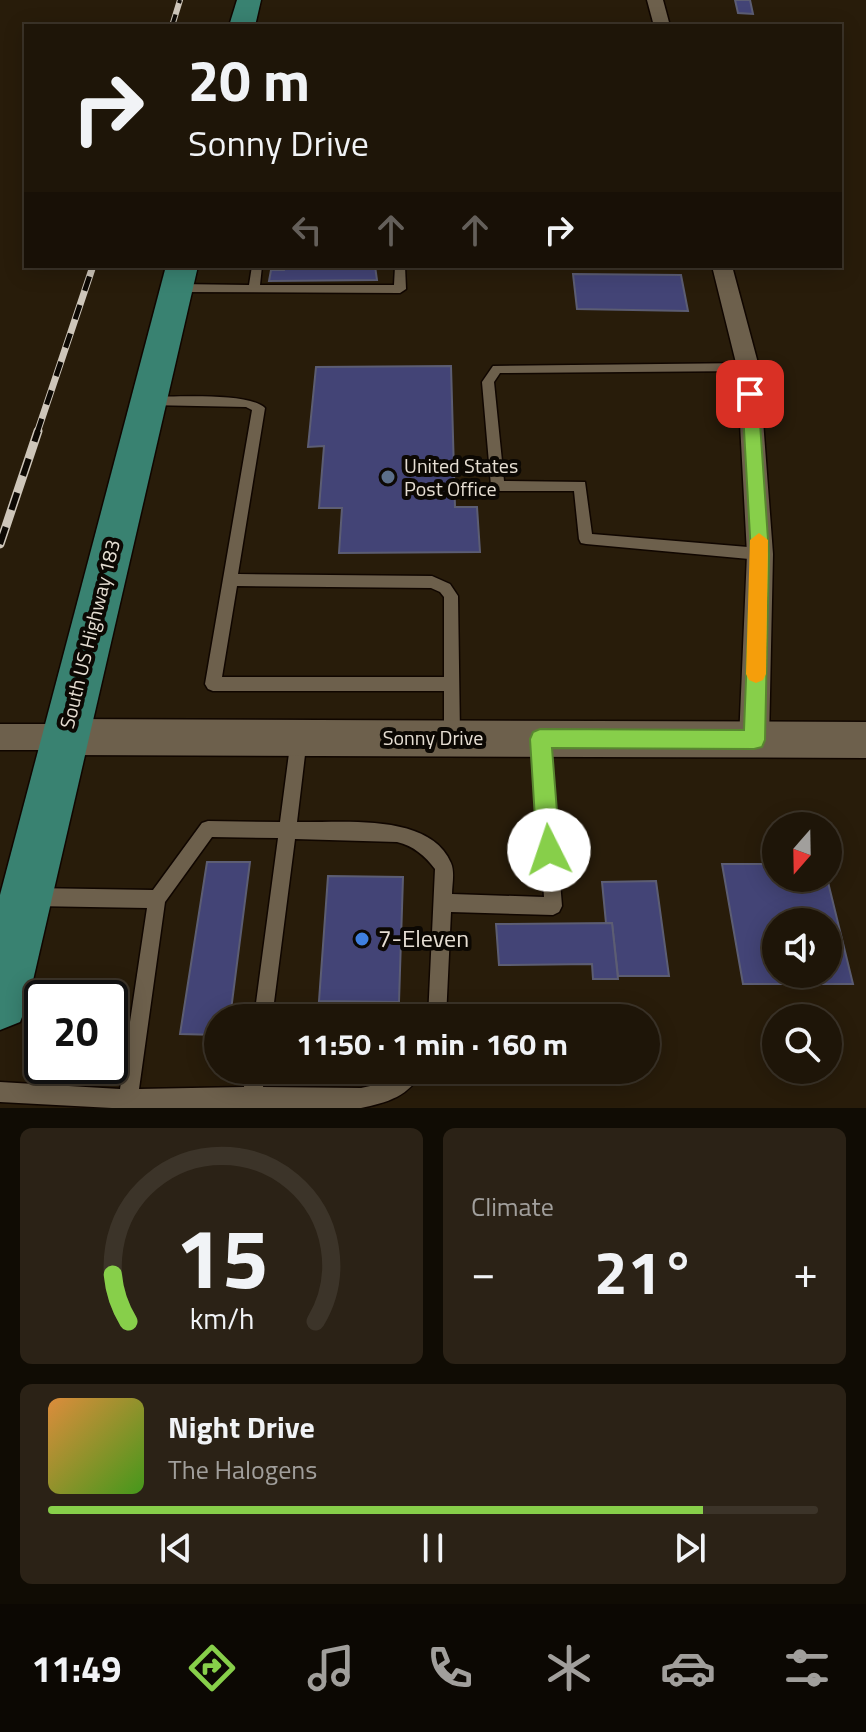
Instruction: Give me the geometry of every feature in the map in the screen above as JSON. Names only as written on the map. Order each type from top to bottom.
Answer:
[{"type":"main road","points":[[243,24],[249,0]]},
{"type":"main road","name":"South US Highway 183","points":[[0,1002],[179,277]]},
{"type":"street","points":[[655,0],[661,24]]},
{"type":"street","points":[[723,268],[748,367],[760,554],[754,740]]},
{"type":"street","name":"Sonny Drive","points":[[0,737],[866,740]]},
{"type":"lane","points":[[254,288],[257,268]]},
{"type":"lane","points":[[179,277],[254,288],[400,289],[400,268]]},
{"type":"lane","points":[[748,367],[497,369],[488,382],[498,486],[580,486],[586,539],[760,554]]},
{"type":"lane","points":[[148,401],[247,403],[259,408],[213,684],[451,684]]},
{"type":"lane","points":[[229,580],[432,582],[445,588],[451,596],[452,738]]},
{"type":"lane","points":[[265,1004],[299,737]]},
{"type":"lane","points":[[443,903],[553,906],[540,739]]},
{"type":"lane","points":[[128,1099],[157,899],[208,829],[387,832],[412,835],[430,847],[444,867],[438,1004]]},
{"type":"lane","points":[[26,897],[157,899]]},
{"type":"lane","points":[[252,1097],[254,1084]]},
{"type":"lane","points":[[0,1092],[128,1099],[361,1098],[389,1092],[397,1084]]},
{"type":"building","points":[[735,0],[750,0],[753,14],[738,13]]},
{"type":"building","points":[[375,268],[377,280],[269,281],[271,270]]},
{"type":"building","points":[[573,274],[681,275],[688,311],[577,309]]},
{"type":"building","name":"United States Post Office","points":[[451,366],[455,507],[477,507],[480,552],[339,553],[342,508],[319,508],[324,446],[308,447],[316,367]]},
{"type":"building","points":[[207,862],[250,862],[232,1004],[204,1004],[204,1035],[180,1034]]},
{"type":"building","points":[[722,864],[762,864],[762,892],[830,892],[834,908],[762,908],[762,984],[743,984]]},
{"type":"building","name":"7-Eleven","points":[[328,876],[403,877],[399,1002],[319,1001]]},
{"type":"building","points":[[656,881],[669,976],[618,976],[612,923],[606,923],[602,882]]},
{"type":"building","points":[[612,923],[618,979],[593,979],[592,964],[499,965],[496,924]]},
{"type":"building","points":[[842,939],[853,984],[842,984]]},
{"type":"railway","points":[[173,24],[180,0]]},
{"type":"railway","points":[[37,433],[92,268]]},
{"type":"railway","points":[[0,544],[38,431]]},
{"type":"slow traffic","points":[[756,674],[759,540]]},
{"type":"place","name":"United States Post Office","points":[[388,477]]},
{"type":"place","name":"7-Eleven","points":[[362,939]]},
{"type":"route","points":[[549,850],[540,739],[754,740],[760,554],[750,394]]}]
